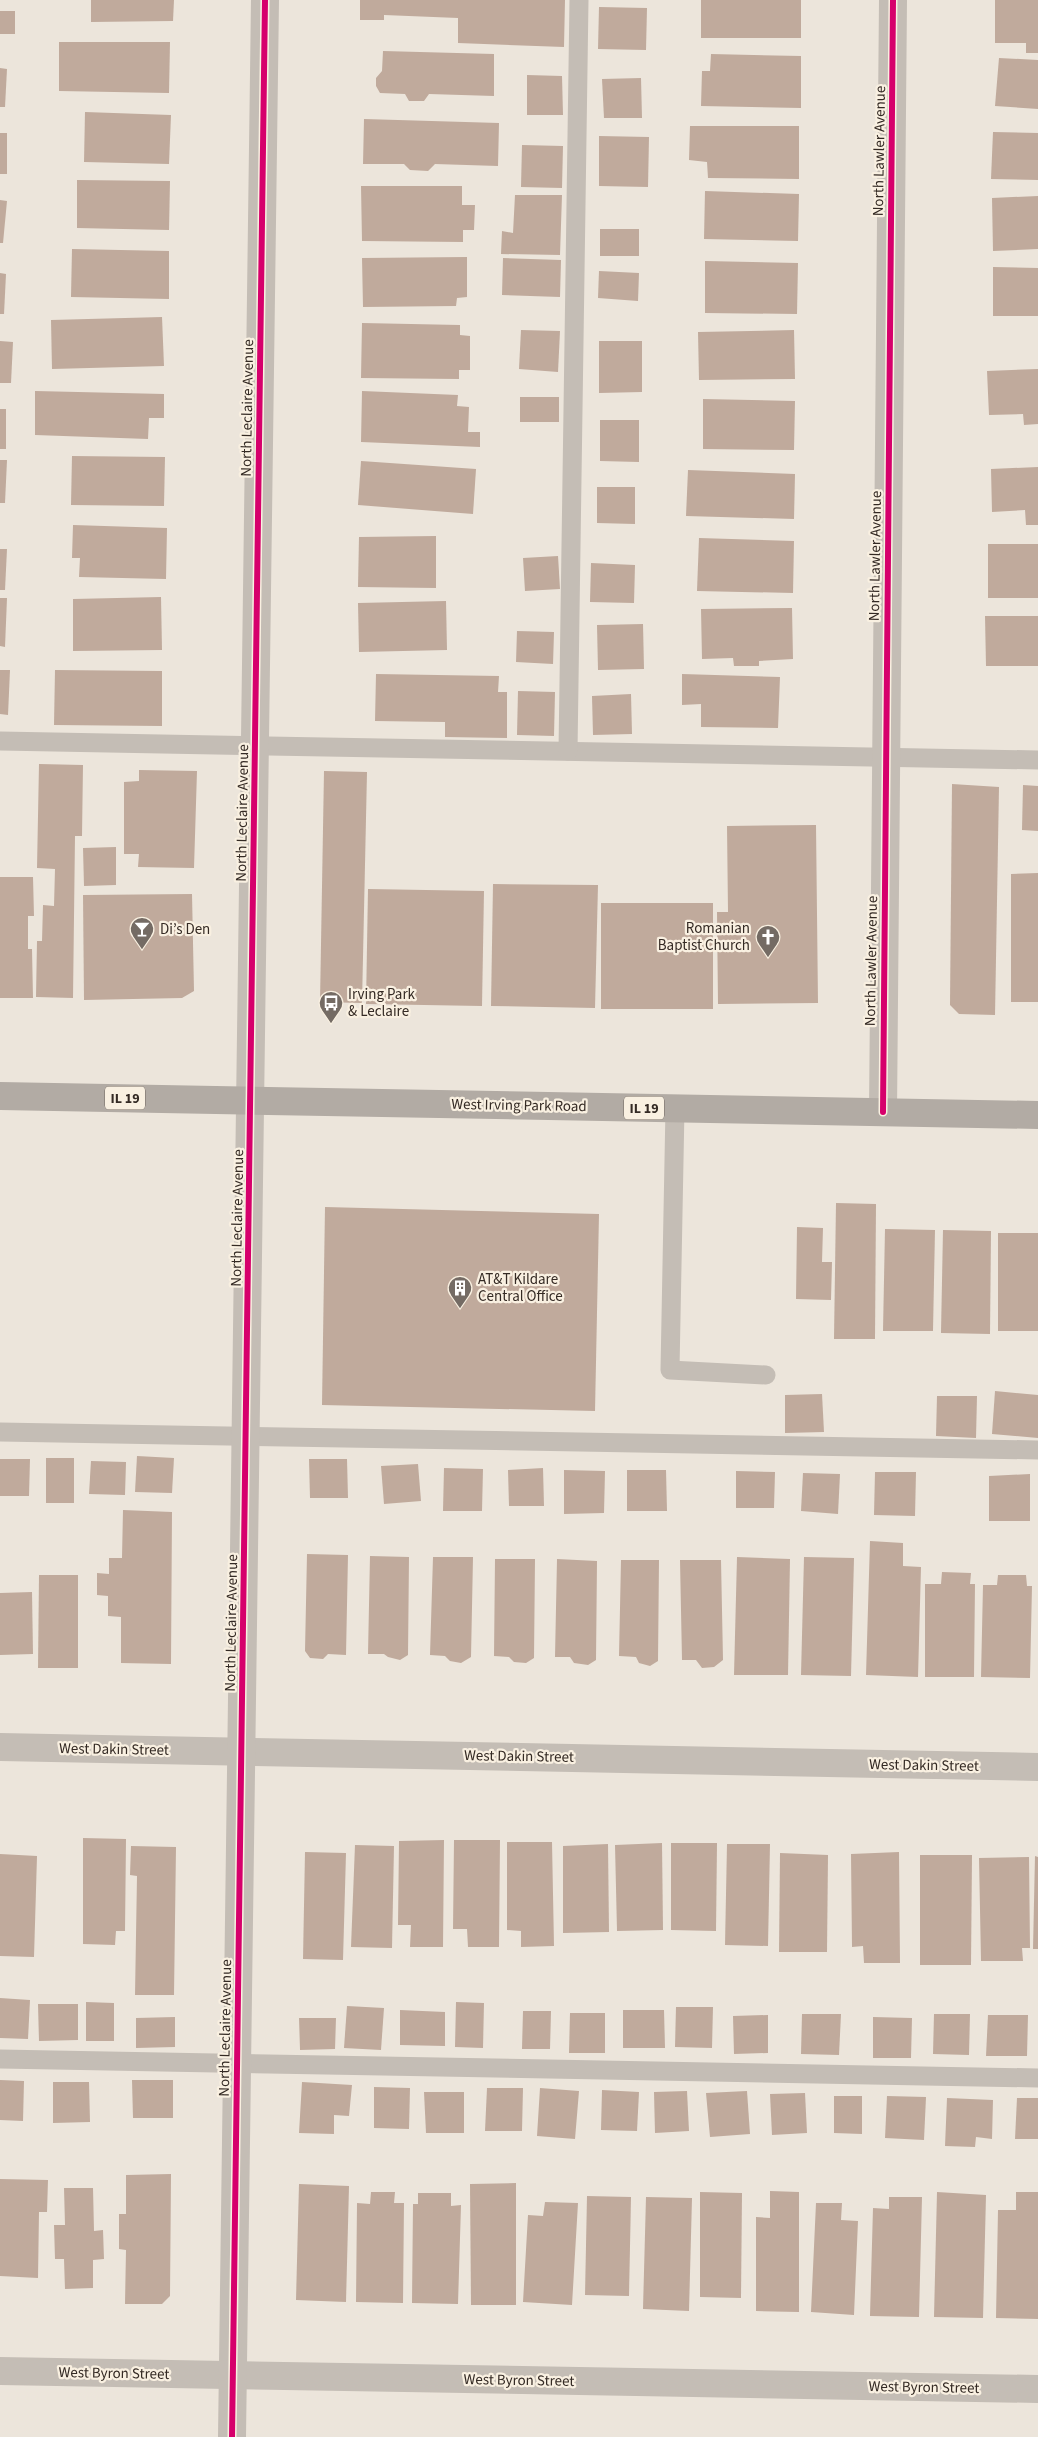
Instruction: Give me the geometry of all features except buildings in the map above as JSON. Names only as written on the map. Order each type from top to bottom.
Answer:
[{"type":"main road","name":"West Irving Park Road","points":[[0,1096],[1038,1115]]},
{"type":"street","name":"North Leclaire Avenue","points":[[232,2437],[265,0]]},
{"type":"street","name":"North Lawler Avenue","points":[[883,1112],[893,0]]},
{"type":"street","name":"West Dakin Street","points":[[0,1747],[1038,1767]]},
{"type":"street","name":"West Byron Street","points":[[0,2371],[1038,2389]]},
{"type":"lane","points":[[568,752],[579,0]]},
{"type":"lane","points":[[0,741],[1038,760]]},
{"type":"lane","points":[[675,1108],[670,1370],[766,1375]]},
{"type":"lane","points":[[0,1432],[1038,1450]]},
{"type":"lane","points":[[0,2059],[1038,2078]]},
{"type":"cycle path","points":[[232,2437],[265,0]]},
{"type":"cycle path","points":[[883,1112],[893,0]]},
{"type":"place","name":"Di’s Den","points":[[142,950]]},
{"type":"place","name":"Romanian Baptist Church","points":[[768,958]]},
{"type":"place","name":"Irving Park & Leclaire","points":[[331,1024]]},
{"type":"place","name":"AT&T Kildare Central Office","points":[[460,1309]]}]
